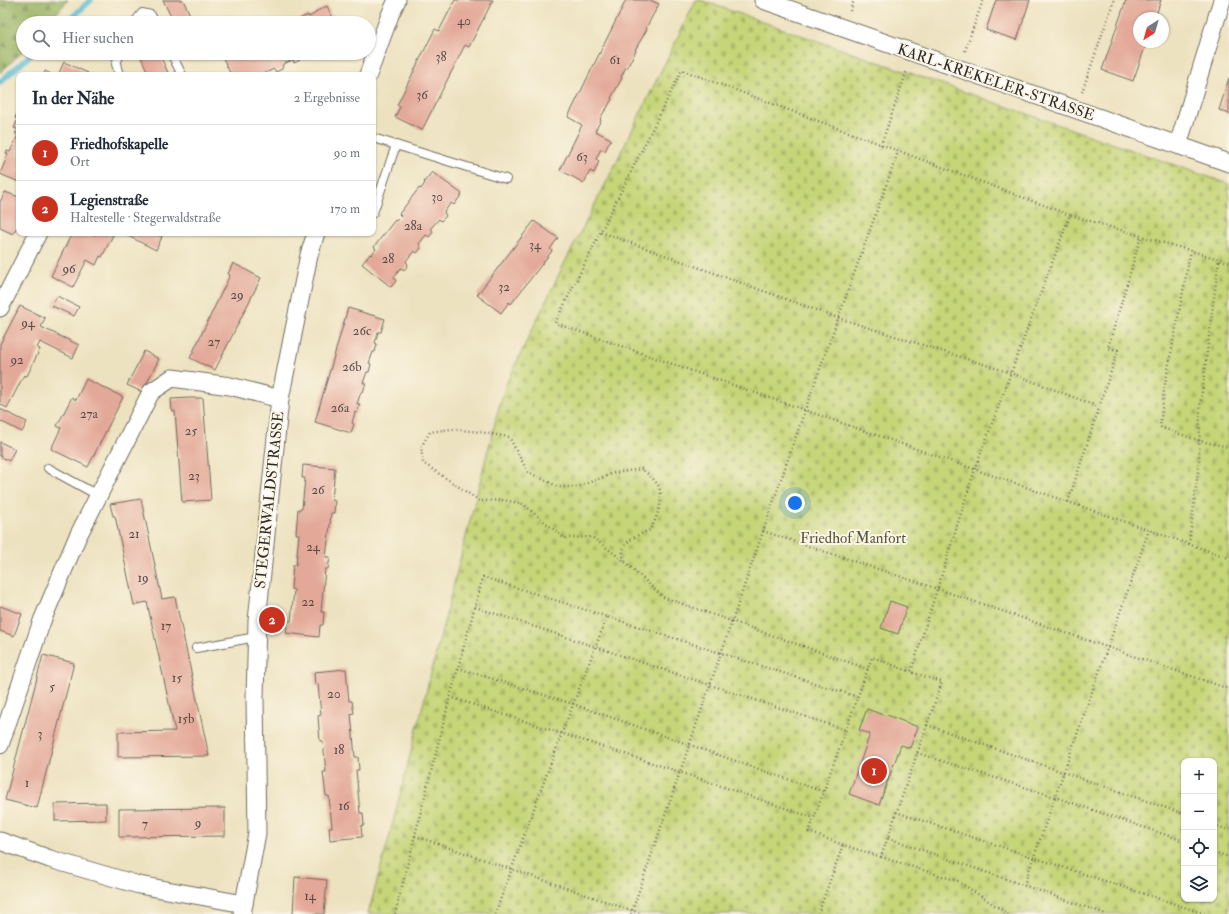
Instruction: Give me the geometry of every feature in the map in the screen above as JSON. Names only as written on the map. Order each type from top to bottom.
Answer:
[{"type":"street","points":[[376,53],[397,0]]},
{"type":"street","name":"KARL-KREKELER-STRASSE","points":[[763,0],[781,3],[1076,110],[1229,162]]},
{"type":"street","points":[[1178,145],[1222,0]]},
{"type":"street","points":[[369,72],[374,60]]},
{"type":"street","points":[[0,308],[36,236]]},
{"type":"street","name":"STEGERWALDSTRASSE","points":[[243,909],[257,833],[255,697],[256,637],[280,399],[309,255],[315,236]]},
{"type":"street","points":[[0,745],[42,621],[78,538],[151,392],[172,378],[230,386],[280,399]]},
{"type":"street","points":[[0,841],[50,859],[139,885],[243,909]]},
{"type":"lane","points":[[140,16],[142,13],[152,16]]},
{"type":"lane","points":[[117,60],[116,64],[118,72]]},
{"type":"lane","points":[[174,60],[180,72]]},
{"type":"lane","points":[[376,139],[506,179]]},
{"type":"lane","points":[[376,204],[396,145]]},
{"type":"lane","points":[[48,468],[99,496]]},
{"type":"lane","points":[[196,648],[256,637]]},
{"type":"path","points":[[959,68],[983,0]]},
{"type":"path","points":[[1076,110],[1114,0]]},
{"type":"path","points":[[881,145],[913,52]]},
{"type":"path","points":[[1229,262],[1070,215],[682,70],[555,323],[1229,558]]},
{"type":"path","points":[[631,912],[805,410],[898,152]]},
{"type":"path","points":[[911,672],[975,469],[1070,215]]},
{"type":"path","points":[[600,232],[838,318],[1011,373],[1099,407]]},
{"type":"path","points":[[1068,502],[1118,350],[1108,348],[1141,236]]},
{"type":"path","points":[[1191,250],[1164,390],[1160,427],[1200,441],[1229,447]]},
{"type":"path","points":[[1189,544],[1199,464],[1200,407],[1219,259]]},
{"type":"path","points":[[624,561],[622,551],[625,546],[635,536],[650,530],[657,518],[660,501],[658,485],[642,468],[614,472],[578,487],[559,487],[528,472],[509,438],[480,432],[451,429],[430,432],[421,447],[423,463],[480,501],[504,500],[523,504],[564,538],[592,537],[624,561],[663,598],[868,669]]},
{"type":"path","points":[[1024,885],[1149,530]]},
{"type":"path","points":[[763,531],[938,589],[1229,689]]},
{"type":"path","points":[[395,914],[450,697],[483,577],[858,697]]},
{"type":"path","points":[[475,607],[846,730]]},
{"type":"path","points":[[496,914],[562,733],[607,617]]},
{"type":"path","points":[[881,856],[942,682],[872,657],[809,832],[843,846],[881,856],[958,881],[1008,914]]},
{"type":"path","points":[[458,668],[573,704],[689,746],[824,792]]},
{"type":"path","points":[[450,697],[680,772],[814,818]]},
{"type":"path","points":[[927,725],[1181,813]]},
{"type":"path","points":[[917,753],[1055,797],[1181,840]]},
{"type":"path","points":[[896,812],[1206,914]]},
{"type":"path","points":[[1217,826],[1229,830]]},
{"type":"path","points":[[416,836],[631,912],[642,914]]},
{"type":"path","points":[[888,838],[1106,914]]},
{"type":"path","points":[[818,914],[843,846]]},
{"type":"path","points":[[1217,853],[1229,857]]},
{"type":"path","points":[[1095,914],[1100,912]]},
{"type":"green space","points":[[0,0],[68,0],[54,16],[16,16],[16,58],[0,73]]},
{"type":"green space","name":"Friedhof Manfort","points":[[696,0],[700,0],[1229,184],[1229,914],[368,914],[389,838],[500,403],[508,380],[562,268],[607,181]]},
{"type":"building","points":[[163,0],[183,0],[191,16],[171,16]]},
{"type":"building","points":[[455,0],[493,0],[469,47],[465,45],[422,130],[395,117],[400,107],[397,105],[435,29],[439,31]]},
{"type":"building","points":[[626,0],[650,0],[659,4],[621,77],[622,78],[611,98],[612,99],[600,119],[601,120],[595,131],[611,139],[605,151],[601,149],[596,159],[599,161],[594,173],[590,171],[584,183],[560,170],[582,125],[568,117]]},
{"type":"building","points":[[996,0],[1030,0],[1017,40],[986,30]]},
{"type":"building","points":[[1126,0],[1161,0],[1157,12],[1133,12],[1133,48],[1145,48],[1133,81],[1102,70]]},
{"type":"building","points":[[327,6],[332,16],[311,16],[316,13],[315,12]]},
{"type":"building","points":[[142,60],[162,60],[168,72],[148,72]]},
{"type":"building","points":[[224,60],[293,60],[283,64],[282,69],[276,72],[274,69],[267,72],[230,72]]},
{"type":"building","points":[[293,60],[300,60],[294,63]]},
{"type":"building","points":[[64,62],[86,72],[59,72]]},
{"type":"building","points":[[1229,78],[1229,114],[1219,110]]},
{"type":"building","points":[[16,139],[16,181],[0,174],[8,154],[6,153],[7,151],[10,152]]},
{"type":"building","points":[[432,172],[462,194],[454,205],[451,203],[444,212],[446,216],[441,221],[439,219],[431,228],[433,232],[429,237],[426,235],[419,244],[421,248],[417,253],[414,251],[406,261],[408,265],[404,270],[401,268],[394,277],[396,281],[391,287],[362,264],[376,249],[374,247],[395,220],[396,221],[401,216],[399,214],[419,188],[421,189],[425,183],[424,182]]},
{"type":"building","points":[[5,192],[16,196],[16,228],[13,234],[0,228],[0,202]]},
{"type":"building","points":[[534,221],[558,238],[550,249],[552,251],[511,304],[509,302],[501,313],[477,295]]},
{"type":"building","points":[[71,236],[112,236],[102,257],[100,256],[96,265],[87,260],[73,287],[51,276]]},
{"type":"building","points":[[128,236],[160,236],[162,237],[156,250]]},
{"type":"building","points":[[233,263],[261,278],[215,370],[190,358],[230,275],[228,274]]},
{"type":"building","points":[[57,296],[79,307],[74,316],[52,306]]},
{"type":"building","points":[[20,306],[45,318],[41,327],[79,345],[73,358],[40,342],[37,348],[40,349],[27,376],[24,375],[7,408],[0,404],[0,344]]},
{"type":"building","points":[[348,308],[385,319],[381,332],[378,332],[375,343],[377,344],[375,352],[373,352],[369,363],[371,364],[369,372],[367,372],[363,383],[366,383],[357,404],[360,404],[357,413],[355,412],[352,423],[354,424],[351,433],[315,422]]},
{"type":"building","points":[[144,351],[159,359],[142,392],[127,385]]},
{"type":"building","points":[[86,379],[123,397],[88,467],[51,449],[61,428],[57,426],[72,397],[76,400]]},
{"type":"building","points":[[203,398],[211,500],[182,502],[175,411],[172,411],[171,399]]},
{"type":"building","points":[[0,409],[27,422],[22,432],[0,421]]},
{"type":"building","points":[[0,442],[15,449],[9,461],[0,456]]},
{"type":"building","points":[[303,465],[335,468],[332,500],[335,501],[334,513],[331,513],[326,557],[330,557],[328,569],[325,569],[321,612],[324,612],[323,625],[320,625],[319,637],[286,633],[288,621],[291,621],[294,590],[291,589],[293,565],[296,565],[299,534],[296,534],[298,509],[302,509],[305,478],[302,478]]},
{"type":"building","points":[[141,499],[162,599],[175,597],[209,756],[118,757],[118,732],[175,731],[147,602],[134,605],[115,516],[113,516],[110,504]]},
{"type":"building","points":[[890,601],[907,607],[898,634],[881,628]]},
{"type":"building","points":[[0,606],[22,614],[14,636],[0,631]]},
{"type":"building","points":[[43,655],[74,663],[37,808],[5,800]]},
{"type":"building","points":[[346,669],[349,701],[352,701],[354,713],[351,714],[355,757],[358,757],[359,770],[356,770],[360,813],[363,813],[364,825],[361,826],[362,837],[330,840],[329,827],[332,827],[329,796],[326,796],[323,772],[326,772],[323,741],[320,741],[318,716],[321,715],[318,684],[315,685],[314,672]]},
{"type":"building","points":[[867,709],[918,727],[910,748],[901,745],[879,805],[849,794],[870,734],[859,730]]},
{"type":"building","points":[[106,803],[106,820],[55,821],[55,804]]},
{"type":"building","points":[[225,808],[225,836],[119,837],[119,809]]},
{"type":"building","points":[[295,877],[327,880],[324,914],[293,914]]},
{"type":"waterway","points":[[74,16],[91,0]]},
{"type":"waterway","points":[[0,82],[25,60]]},
{"type":"place","name":"Legienstraße","points":[[272,620]]},
{"type":"place","name":"Friedhofskapelle","points":[[874,771]]}]
